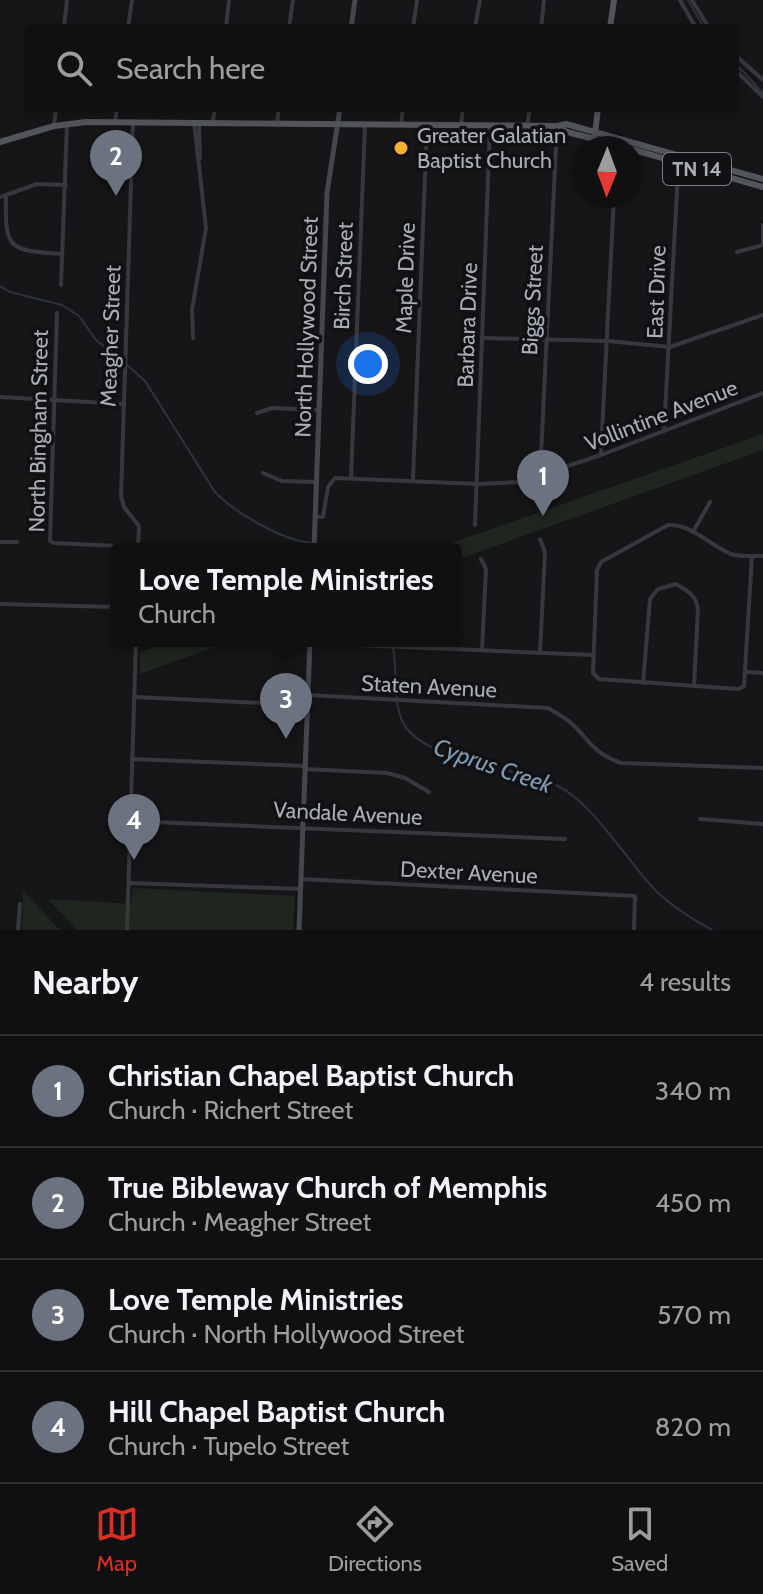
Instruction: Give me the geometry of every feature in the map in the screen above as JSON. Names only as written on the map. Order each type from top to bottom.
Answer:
[{"type":"main road","points":[[352,24],[355,0]]},
{"type":"main road","points":[[611,24],[614,0]]},
{"type":"main road","name":"North Hollywood Street","points":[[314,543],[327,193],[339,112]]},
{"type":"main road","points":[[582,128],[590,124],[597,112]]},
{"type":"main road","points":[[594,134],[598,112]]},
{"type":"main road","name":"TN 14","points":[[0,142],[54,126],[133,121],[566,124],[599,136]]},
{"type":"main road","name":"TN 14","points":[[557,126],[567,132],[594,134]]},
{"type":"main road","name":"TN 14","points":[[643,148],[679,154],[763,179]]},
{"type":"main road","name":"TN 14","points":[[643,152],[763,187]]},
{"type":"main road","points":[[299,930],[310,647]]},
{"type":"street","points":[[64,24],[67,0]]},
{"type":"street","points":[[129,24],[132,0]]},
{"type":"street","points":[[226,24],[229,0]]},
{"type":"street","points":[[290,24],[293,0]]},
{"type":"street","points":[[414,24],[417,0]]},
{"type":"street","points":[[476,24],[480,0]]},
{"type":"street","points":[[541,24],[544,0]]},
{"type":"street","points":[[680,0],[694,24]]},
{"type":"street","points":[[692,0],[707,24]]},
{"type":"street","points":[[739,59],[763,80]]},
{"type":"street","points":[[739,74],[763,97]]},
{"type":"street","points":[[54,126],[56,112]]},
{"type":"street","points":[[115,122],[116,112]]},
{"type":"street","points":[[213,121],[214,112]]},
{"type":"street","points":[[277,122],[278,112]]},
{"type":"street","points":[[401,124],[402,112]]},
{"type":"street","points":[[461,125],[463,112]]},
{"type":"street","points":[[527,126],[529,112]]},
{"type":"street","name":"Meagher Street","points":[[133,121],[121,496],[124,507],[139,526],[138,543]]},
{"type":"street","points":[[193,338],[192,310],[206,228],[196,121]]},
{"type":"street","name":"Birch Street","points":[[351,478],[365,123]]},
{"type":"street","points":[[61,285],[67,124]]},
{"type":"street","name":"Maple Drive","points":[[413,480],[427,124]]},
{"type":"street","name":"Barbara Drive","points":[[475,525],[490,125]]},
{"type":"street","name":"Biggs Street","points":[[540,476],[557,126]]},
{"type":"street","name":"East Drive","points":[[664,431],[679,154]]},
{"type":"street","points":[[0,197],[37,184],[66,185]]},
{"type":"street","points":[[6,195],[5,229],[8,240],[26,251],[61,254]]},
{"type":"street","points":[[601,455],[614,208]]},
{"type":"street","points":[[737,252],[763,245],[763,225]]},
{"type":"street","name":"North Bingham Street","points":[[57,313],[49,537],[51,542],[58,544],[110,547]]},
{"type":"street","points":[[482,338],[608,341],[670,347],[763,315]]},
{"type":"street","name":"Vollintine Avenue","points":[[351,478],[507,484],[601,455],[763,393]]},
{"type":"street","points":[[0,397],[124,404]]},
{"type":"street","points":[[257,413],[272,408],[319,410]]},
{"type":"street","points":[[263,473],[282,481],[316,482]]},
{"type":"street","points":[[315,517],[323,517],[328,487],[335,478],[351,478]]},
{"type":"street","points":[[693,532],[710,502]]},
{"type":"street","points":[[752,556],[744,686],[738,689],[643,683],[599,679],[593,673],[597,570],[601,562],[668,525],[680,524],[728,552],[763,556]]},
{"type":"street","points":[[540,539],[545,552],[540,653]]},
{"type":"street","points":[[0,542],[17,542]]},
{"type":"street","points":[[481,559],[486,569],[482,650]]},
{"type":"street","points":[[643,683],[650,599],[658,589],[676,584],[697,600],[694,686]]},
{"type":"street","points":[[0,604],[110,607]]},
{"type":"street","points":[[127,930],[136,647]]},
{"type":"street","points":[[454,647],[593,655]]},
{"type":"street","points":[[746,672],[763,673]]},
{"type":"street","name":"Staten Avenue","points":[[308,695],[548,708],[570,722],[604,757],[621,763],[763,768]]},
{"type":"street","points":[[134,697],[307,705]]},
{"type":"street","points":[[131,759],[387,773],[405,778],[429,792]]},
{"type":"street","points":[[700,819],[763,824]]},
{"type":"street","name":"Vandale Avenue","points":[[130,821],[565,839]]},
{"type":"street","name":"Dexter Avenue","points":[[301,879],[635,896],[634,930]]},
{"type":"street","points":[[129,883],[301,889]]},
{"type":"street","points":[[18,930],[20,904]]},
{"type":"shaded area","points":[[763,434],[763,450],[462,558],[462,543],[451,543]]},
{"type":"shaded area","points":[[154,647],[214,647],[140,674],[140,652]]},
{"type":"shaded area","points":[[133,888],[295,896],[293,930],[78,930],[48,899],[131,904]]},
{"type":"shaded area","points":[[23,891],[60,930],[22,930]]},
{"type":"waterway","points":[[688,0],[702,24]]},
{"type":"waterway","points":[[739,67],[763,93]]},
{"type":"waterway","name":"Cyprus Creek","points":[[0,286],[10,292],[62,305],[79,316],[96,340],[122,361]]},
{"type":"waterway","name":"Cyprus Creek","points":[[127,365],[145,381],[215,492],[260,524],[287,537],[311,543]]},
{"type":"waterway","name":"Cyprus Creek","points":[[393,647],[397,700],[402,722],[408,730],[438,750],[539,779],[570,793],[597,819],[657,892],[683,913],[712,930]]},
{"type":"place","name":"Greater Galatian Baptist Church","points":[[401,148]]},
{"type":"place","name":"True Bibleway Church of Memphis","points":[[116,196]]},
{"type":"place","name":"Christian Chapel Baptist Church","points":[[543,516]]},
{"type":"place","name":"Love Temple Ministries","points":[[286,739]]},
{"type":"place","name":"Hill Chapel Baptist Church","points":[[134,860]]}]
